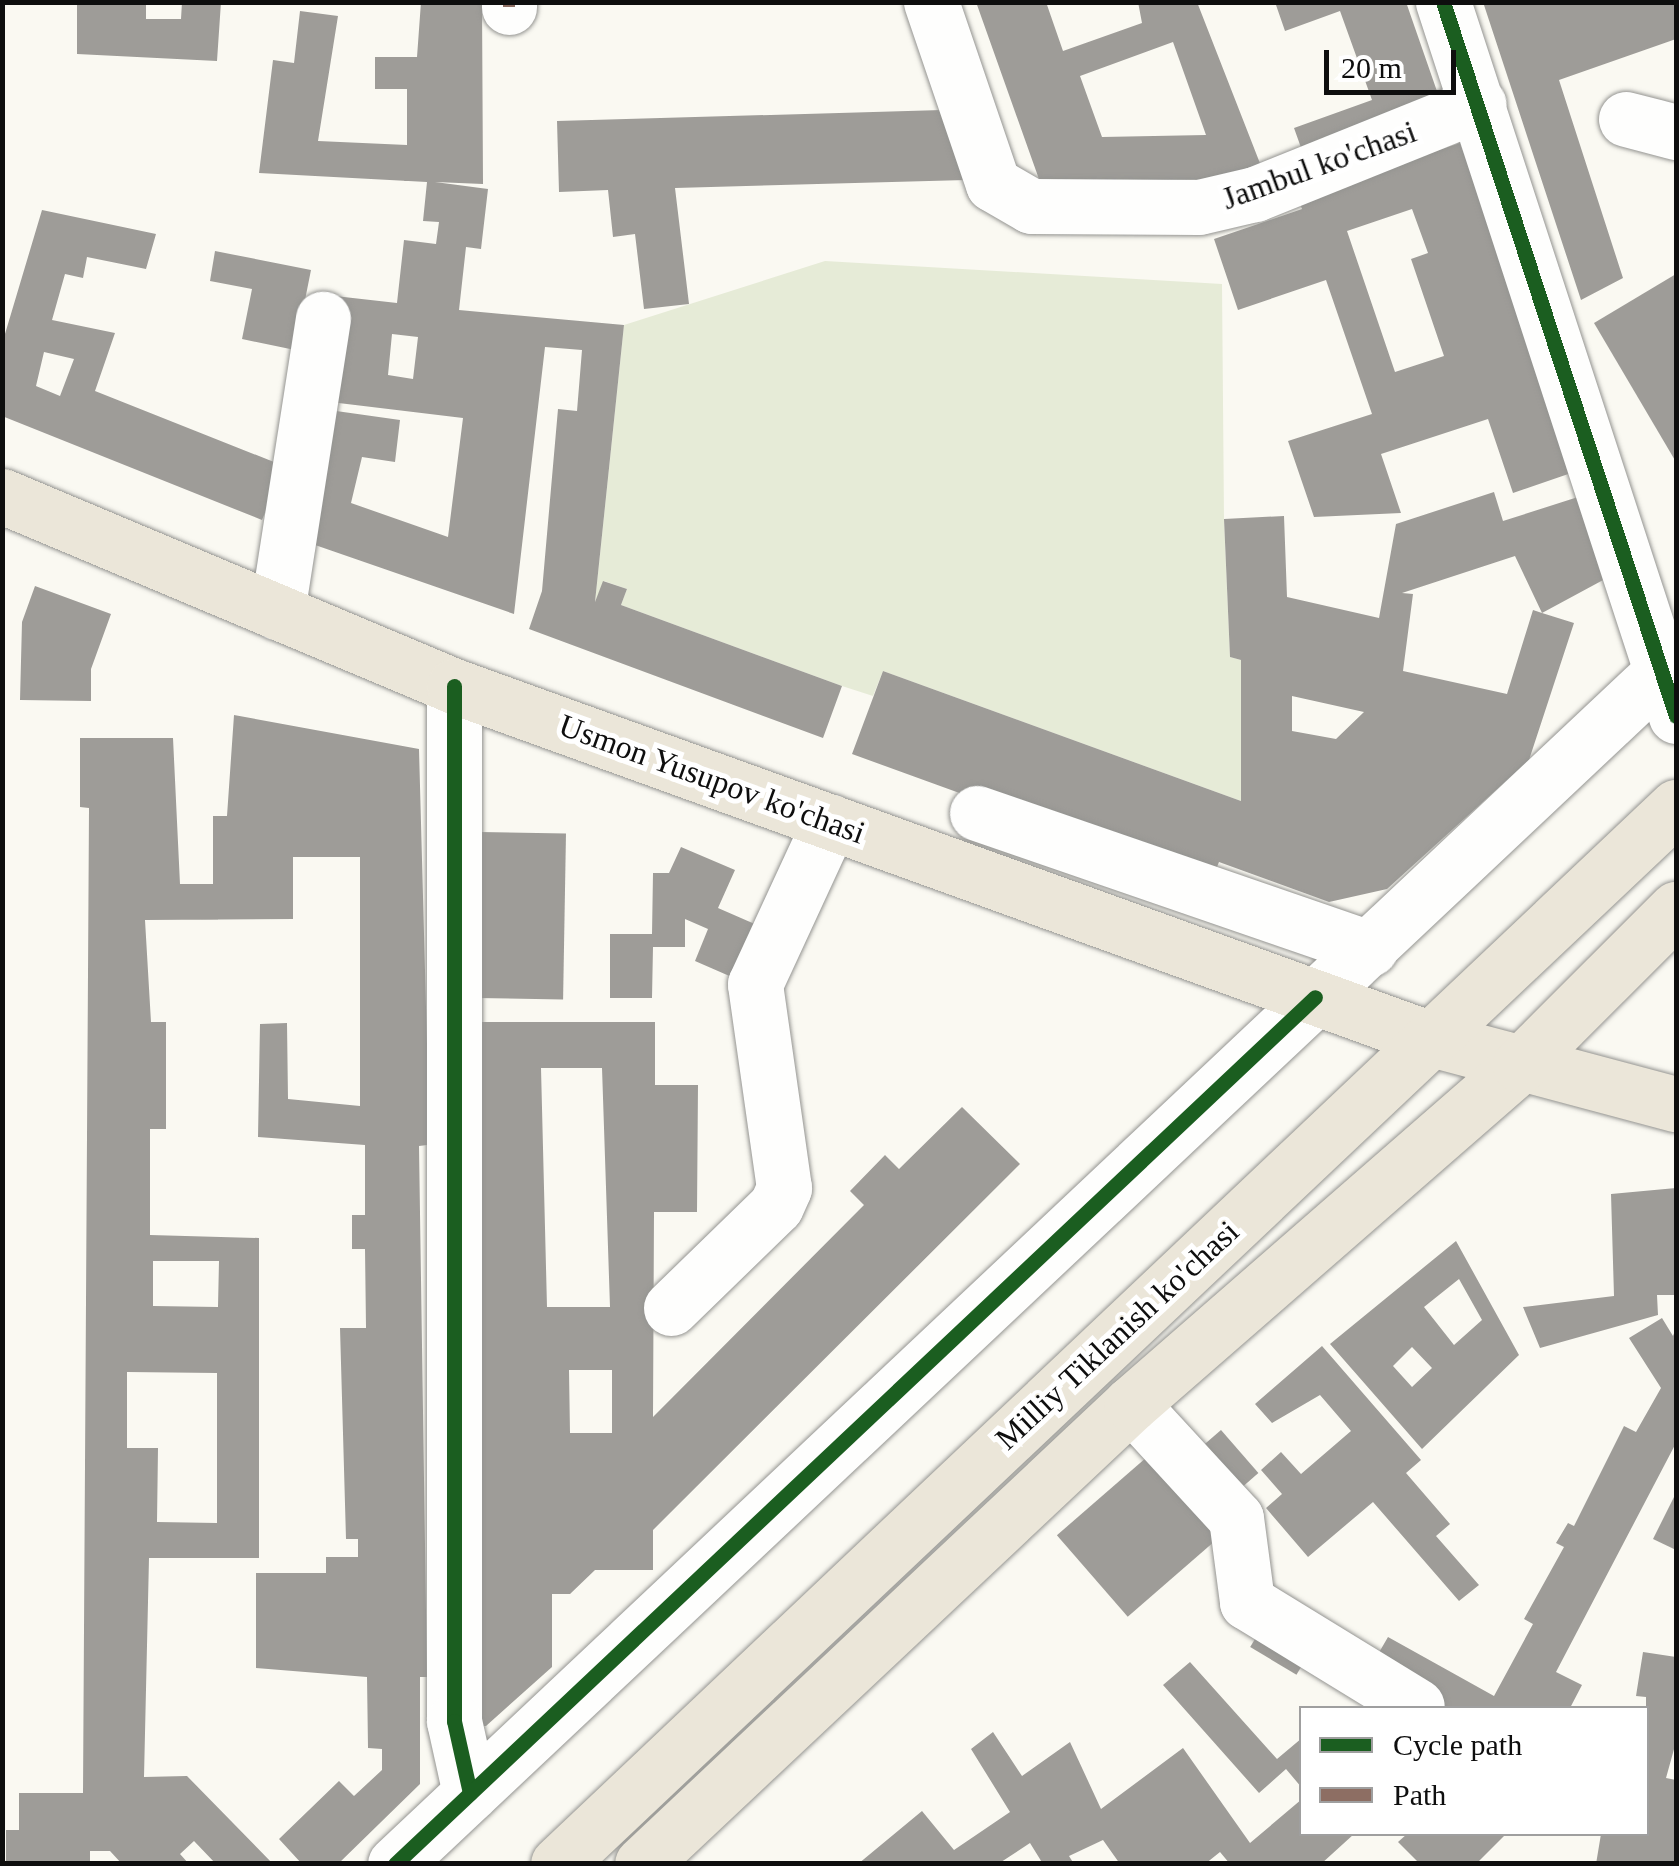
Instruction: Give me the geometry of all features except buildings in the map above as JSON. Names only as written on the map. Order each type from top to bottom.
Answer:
[{"type":"main road","name":"Usmon Yusupov ko'chasi","points":[[2,496],[454,686],[1431,1039],[1676,1104]]},
{"type":"main road","name":"Milliy Tiklanish ko'chasi","points":[[558,1864],[1676,807]]},
{"type":"main road","name":"Milliy Tiklanish ko'chasi","points":[[642,1864],[1131,1404],[1520,1065],[1676,909]]},
{"type":"street","name":"Jambul ko'chasi","points":[[931,2],[993,184],[1031,206],[1200,207],[1255,194],[1480,104]]},
{"type":"street","points":[[395,1864],[1315,997],[1672,682],[1443,2]]},
{"type":"street","points":[[277,612],[322,318]]},
{"type":"street","points":[[454,686],[454,1720],[470,1793]]},
{"type":"street","points":[[977,813],[1370,948]]},
{"type":"street","points":[[671,1308],[776,1206],[784,1188],[755,984],[830,822]]},
{"type":"street","points":[[1131,1404],[1236,1518],[1247,1602],[1417,1706]]},
{"type":"green space","points":[[825,261],[1222,284],[1224,519],[1230,657],[1241,660],[1241,801],[883,671],[873,696],[842,686],[621,605],[627,589],[604,581],[595,602],[624,325]]},
{"type":"marked path","points":[[509,2],[509,7]]},
{"type":"cycle path","points":[[1443,2],[1676,716]]},
{"type":"cycle path","points":[[454,686],[454,1721],[470,1793]]},
{"type":"cycle path","points":[[395,1864],[1315,997]]}]
